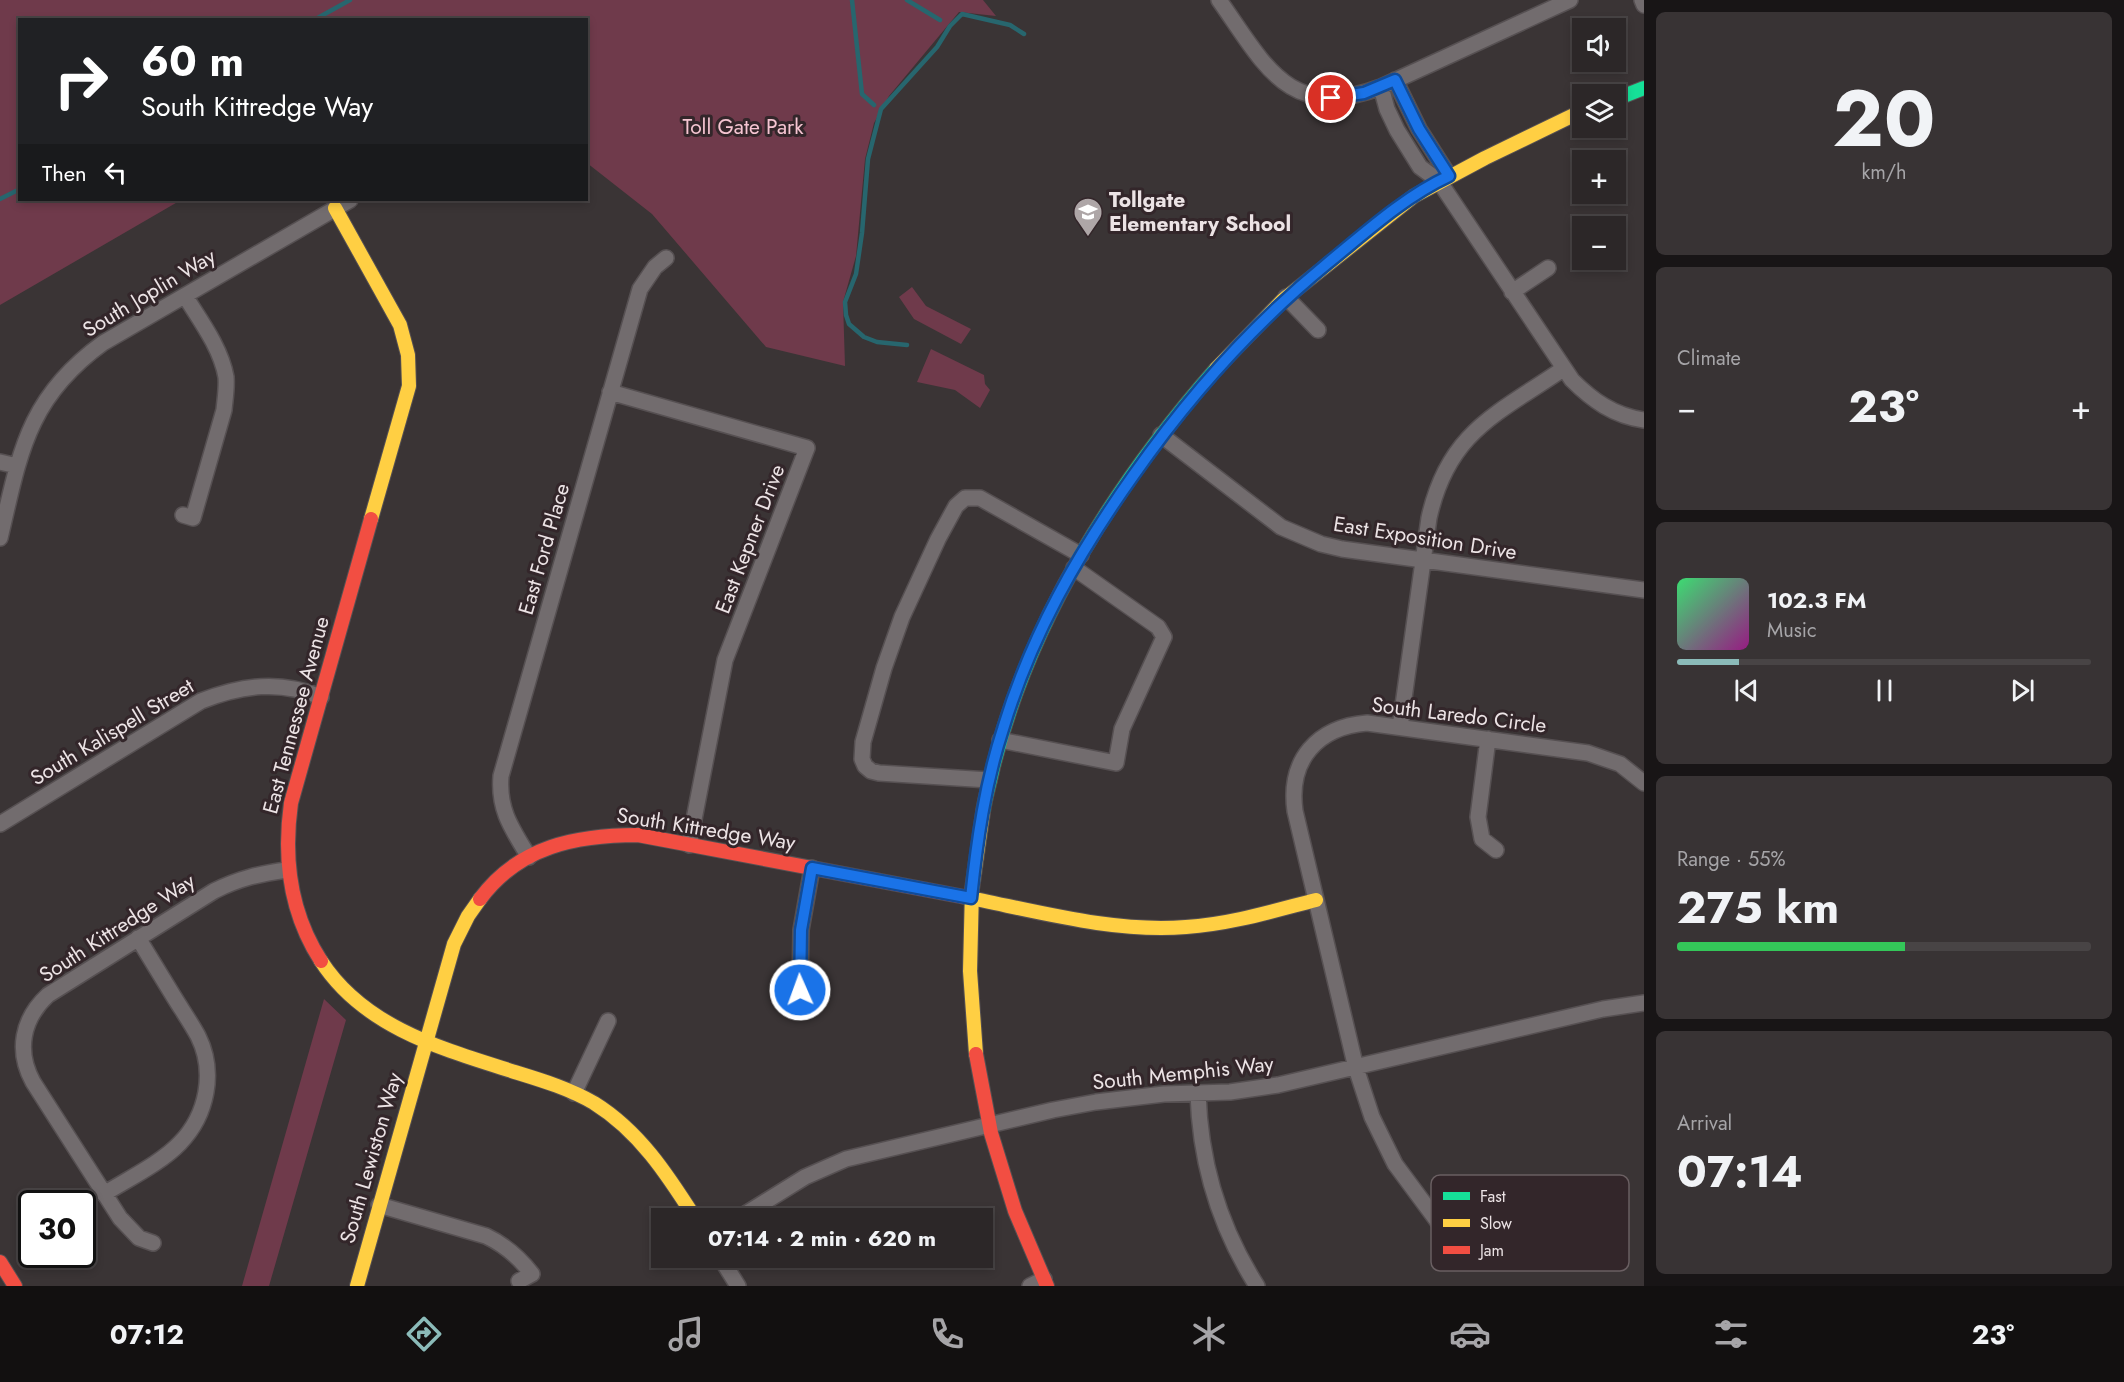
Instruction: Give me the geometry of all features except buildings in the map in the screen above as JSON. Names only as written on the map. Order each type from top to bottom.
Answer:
[{"type":"street","points":[[1219,0],[1267,68],[1281,81],[1312,95],[1331,98],[1345,98],[1364,93],[1570,0]]},
{"type":"street","points":[[1642,0],[1644,5]]},
{"type":"street","points":[[1388,83],[1419,129],[1444,179],[1512,292],[1563,369],[1589,397],[1604,407],[1644,420]]},
{"type":"street","points":[[1626,95],[1644,88]]},
{"type":"street","points":[[1040,1284],[990,1125],[976,1055],[970,967],[971,898],[976,849],[989,780],[1000,740],[1030,653],[1077,562],[1161,435],[1213,373],[1286,297],[1379,221],[1444,179],[1572,116]]},
{"type":"street","name":"South Joplin Way","points":[[0,538],[25,438],[39,410],[63,377],[103,343],[348,201]]},
{"type":"street","name":"East Tennessee Avenue","points":[[335,208],[400,325],[407,344],[410,365],[409,386],[291,803],[286,846],[287,870],[303,929],[330,975],[361,1006],[378,1019],[426,1042],[548,1082],[574,1093],[614,1117],[649,1150],[689,1208]]},
{"type":"street","name":"East Ford Place","points":[[529,857],[502,807],[501,776],[640,288],[655,267],[666,258]]},
{"type":"street","points":[[1512,292],[1548,268]]},
{"type":"street","points":[[183,515],[193,518],[224,410],[226,393],[226,376],[220,357],[185,296]]},
{"type":"street","points":[[1286,297],[1318,330]]},
{"type":"street","points":[[1400,727],[1434,494],[1443,472],[1469,435],[1486,420],[1563,369]]},
{"type":"street","name":"East Kepner Drive","points":[[610,392],[807,448],[725,660],[689,845]]},
{"type":"street","name":"East Exposition Drive","points":[[1161,435],[1281,527],[1300,536],[1342,549],[1644,590]]},
{"type":"street","points":[[0,462],[17,465]]},
{"type":"street","points":[[989,780],[879,773],[872,771],[862,759],[863,742],[884,668],[902,617],[938,539],[956,506],[965,498],[980,498],[1077,562],[1158,627],[1164,637],[1122,729],[1116,763],[1000,740]]},
{"type":"street","name":"South Kalispell Street","points":[[0,824],[201,701],[243,688],[286,686],[321,697]]},
{"type":"street","name":"South Laredo Circle","points":[[1431,1213],[1395,1164],[1372,1117],[1356,1068],[1293,800],[1299,767],[1315,742],[1327,733],[1341,727],[1367,723],[1588,753],[1620,764],[1644,783]]},
{"type":"street","points":[[1488,739],[1478,817],[1482,839],[1496,850]]},
{"type":"street","name":"South Kittredge Way","points":[[426,1042],[454,944],[461,928],[487,891],[506,872],[529,857],[575,838],[611,834],[638,835],[1135,928],[1167,929],[1216,924],[1316,900]]},
{"type":"street","name":"South Kittredge Way","points":[[786,991],[800,990],[801,930],[812,868]]},
{"type":"street","name":"South Kittredge Way","points":[[153,1243],[139,1238],[129,1229],[104,1194],[28,1073],[23,1053],[24,1032],[38,1004],[48,995],[214,891],[235,880],[254,874],[287,870]]},
{"type":"street","points":[[104,1194],[180,1144],[192,1129],[201,1112],[208,1083],[207,1064],[198,1036],[138,938]]},
{"type":"street","name":"South Memphis Way","points":[[755,1208],[805,1177],[846,1159],[990,1125],[1096,1102],[1164,1094],[1238,1091],[1278,1085],[1603,1009],[1644,1003]]},
{"type":"street","points":[[574,1093],[608,1021]]},
{"type":"street","name":"South Lewiston Way","points":[[357,1286],[426,1042]]},
{"type":"street","points":[[1198,1093],[1203,1148],[1211,1185],[1234,1245],[1257,1286]]},
{"type":"street","points":[[380,1205],[486,1236],[500,1243],[516,1254],[532,1274],[519,1281]]},
{"type":"street","points":[[0,1262],[15,1286]]},
{"type":"street","points":[[727,1268],[738,1286]]},
{"type":"green space","name":"Toll Gate Park","points":[[0,0],[983,0],[996,16],[959,12],[889,96],[874,123],[865,159],[856,256],[843,302],[845,366],[766,347],[652,214],[588,164],[588,18],[18,18],[18,201],[179,201],[0,305]]},
{"type":"green space","points":[[912,287],[926,306],[971,329],[961,344],[914,319],[899,297]]},
{"type":"green space","points":[[931,349],[984,375],[985,384],[990,390],[980,408],[955,390],[917,382]]},
{"type":"green space","points":[[324,999],[346,1020],[269,1286],[242,1286]]},
{"type":"waterway","points":[[318,18],[350,0]]},
{"type":"waterway","points":[[852,0],[862,94],[874,105]]},
{"type":"waterway","points":[[907,0],[940,20]]},
{"type":"waterway","points":[[907,345],[877,342],[864,337],[849,324],[846,315],[845,302],[856,274],[862,233],[868,159],[881,109],[937,47],[950,26],[962,14],[1010,25],[1024,34]]},
{"type":"waterway","points":[[0,199],[18,190]]},
{"type":"traffic: fast","points":[[1626,95],[1644,88]]},
{"type":"traffic: fast","points":[[983,812],[1009,712],[1029,658],[1053,606],[1111,506],[1144,458],[1216,369]]},
{"type":"traffic: slow","points":[[1216,369],[1283,300],[1414,196],[1572,116]]},
{"type":"traffic: slow","points":[[335,208],[400,325],[408,355],[409,386],[371,519]]},
{"type":"traffic: slow","points":[[976,1054],[970,971],[972,889],[983,812]]},
{"type":"traffic: slow","points":[[965,897],[1075,920],[1159,928],[1219,923],[1316,900]]},
{"type":"traffic: slow","points":[[357,1286],[454,944],[468,916],[480,899]]},
{"type":"traffic: slow","points":[[321,961],[339,984],[360,1004],[409,1034],[463,1055],[557,1086],[594,1103],[625,1127],[651,1154],[689,1208]]},
{"type":"traffic: jam","points":[[321,961],[302,924],[291,885],[288,845],[291,803],[371,519]]},
{"type":"traffic: jam","points":[[480,899],[495,881],[531,855],[571,841],[638,835],[965,897]]},
{"type":"traffic: jam","points":[[976,1054],[991,1133],[1015,1211],[1047,1286]]},
{"type":"traffic: jam","points":[[0,1262],[15,1286]]},
{"type":"place","name":"Tollgate Elementary School","points":[[1088,238]]},
{"type":"route","points":[[800,990],[799,950],[812,868],[971,898],[983,810],[1002,730],[1030,653],[1090,537],[1161,435],[1213,373],[1254,329],[1286,297],[1379,221],[1449,176],[1428,145],[1395,80],[1364,93],[1345,98],[1331,98]]}]
